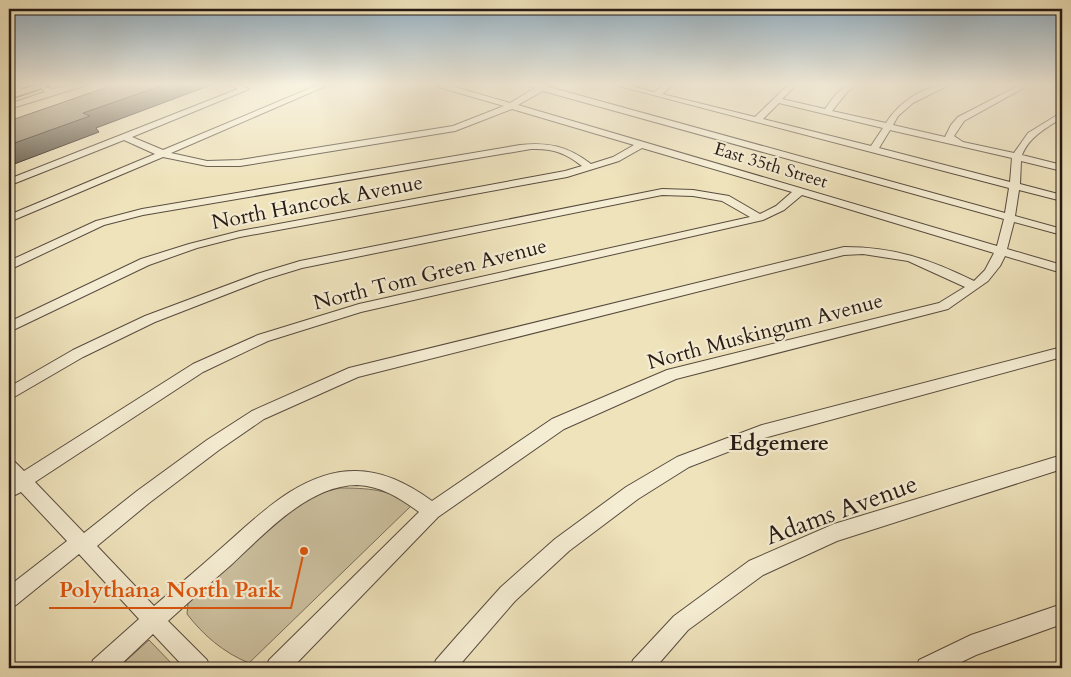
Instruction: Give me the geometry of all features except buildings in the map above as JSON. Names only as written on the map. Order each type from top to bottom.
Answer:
[{"type":"street","points":[[9,182],[173,117]]},
{"type":"street","points":[[9,219],[250,117]]},
{"type":"street","points":[[124,136],[162,154],[186,161],[213,164],[264,160],[455,128],[488,117]]},
{"type":"street","name":"East 35th Street","points":[[549,117],[1062,269]]},
{"type":"street","points":[[653,117],[1062,232]]},
{"type":"street","points":[[743,117],[1062,198]]},
{"type":"street","points":[[756,120],[759,117]]},
{"type":"street","points":[[847,117],[1062,168]]},
{"type":"street","points":[[873,150],[895,117]]},
{"type":"street","points":[[954,142],[949,137],[955,125],[966,117]]},
{"type":"street","points":[[1017,157],[1029,137],[1058,117]]},
{"type":"street","name":"North Hancock Avenue","points":[[9,327],[145,262],[193,246],[240,234],[590,168],[616,159],[642,144]]},
{"type":"street","points":[[9,266],[100,223],[134,214],[529,147],[544,145],[553,147],[569,153],[590,168]]},
{"type":"street","name":"North Muskingum Avenue","points":[[277,668],[432,511],[558,424],[672,374],[943,306],[974,286],[993,267],[1001,250],[1015,186],[1014,172],[1017,157]]},
{"type":"street","name":"North Tom Green Avenue","points":[[15,485],[198,368],[263,338],[359,308],[759,218],[782,208],[800,191]]},
{"type":"street","points":[[9,598],[143,497],[258,415],[354,372],[844,251],[871,250],[905,256],[930,264],[974,286]]},
{"type":"street","points":[[444,668],[508,594],[562,545],[632,493],[683,462],[762,432],[1062,352]]},
{"type":"street","name":"Adams Avenue","points":[[641,668],[682,623],[756,568],[834,533],[1062,462]]},
{"type":"street","points":[[9,467],[15,485],[81,544],[199,668]]},
{"type":"street","points":[[101,668],[254,531],[301,496],[328,483],[357,478],[380,481],[414,498],[432,511]]},
{"type":"street","points":[[927,668],[971,646],[1062,614]]},
{"type":"lane","points":[[9,394],[109,338],[168,310],[246,280],[300,265],[662,192],[693,193],[725,198],[759,218]]},
{"type":"shaded area","points":[[340,488],[378,490],[412,505],[249,663],[215,643],[187,614],[188,603],[284,513],[314,494]]},
{"type":"shaded area","points":[[149,640],[176,668],[118,668]]},
{"type":"place","name":"Polythana North Park","points":[[304,551]]},
{"type":"district","name":"Edgemere","points":[[779,442]]}]
